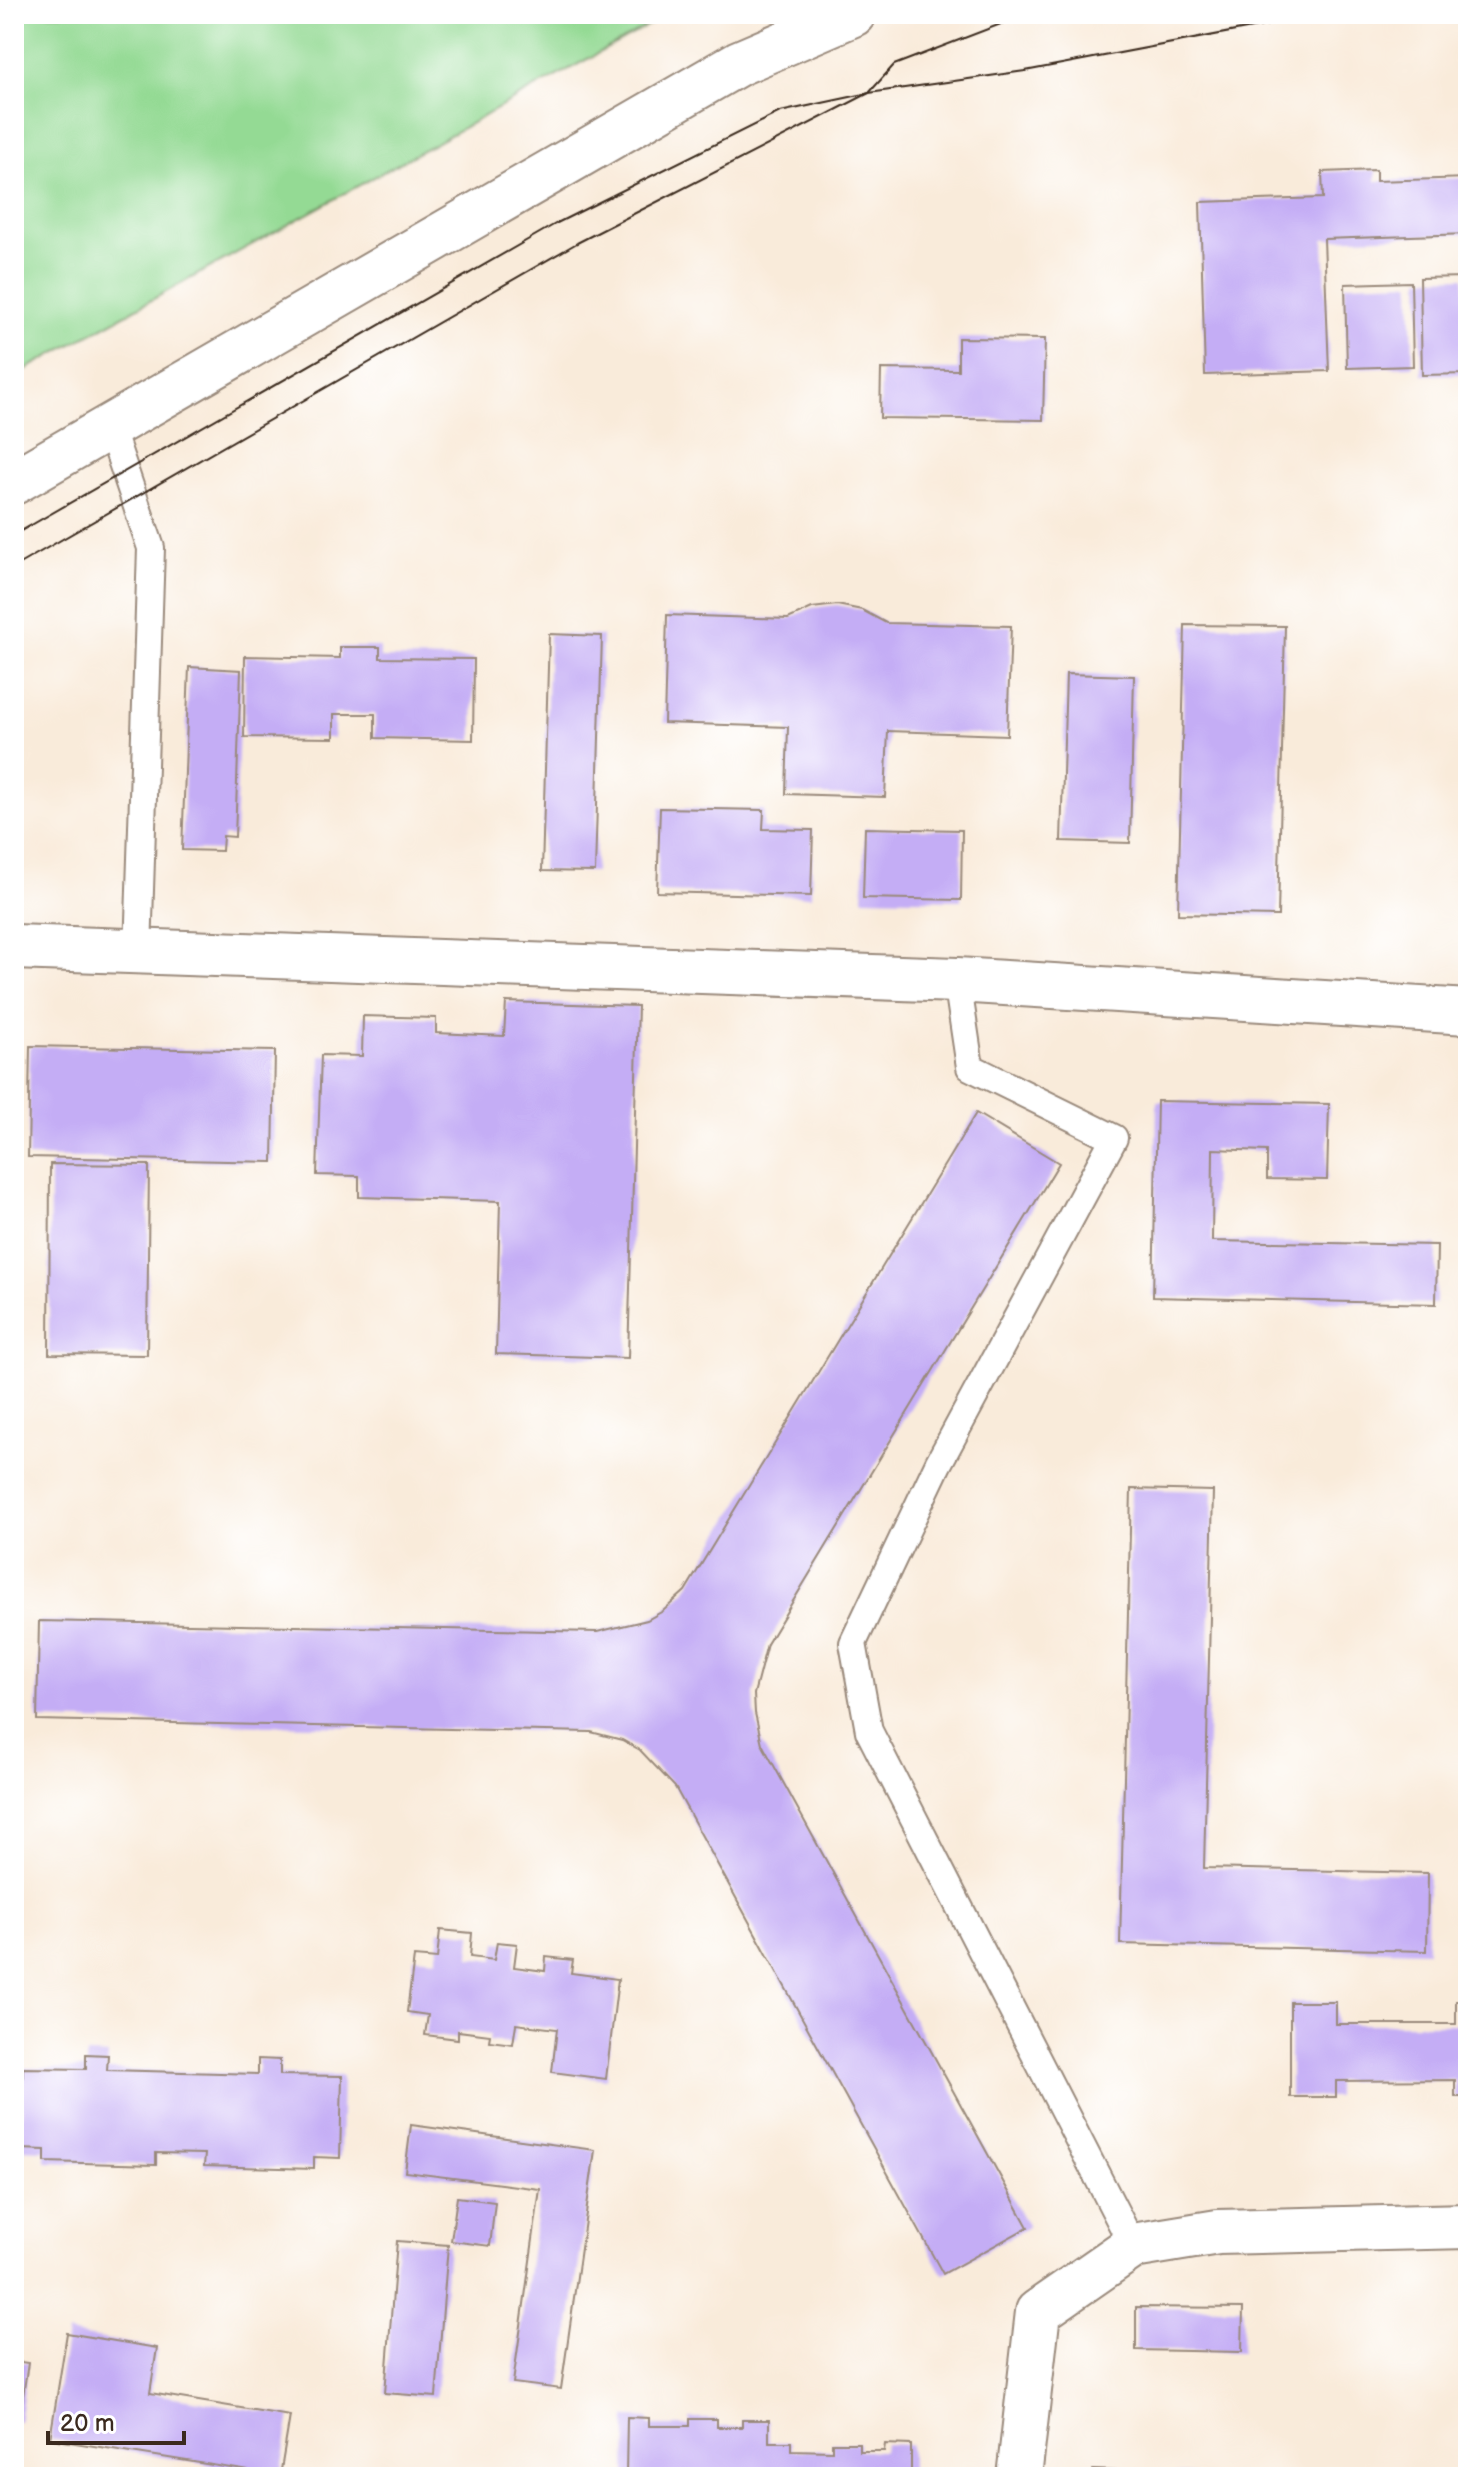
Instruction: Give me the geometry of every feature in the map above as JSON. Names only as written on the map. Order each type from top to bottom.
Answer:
[{"type":"street","points":[[14,482],[739,63],[853,14]]},
{"type":"street","points":[[14,947],[957,980],[1468,1012]]},
{"type":"street","points":[[1019,2477],[1038,2312],[1133,2246],[1218,2232],[1468,2226]]},
{"type":"lane","points":[[110,427],[151,548],[138,952]]},
{"type":"lane","points":[[957,980],[970,1067],[1114,1138],[938,1464],[853,1643],[869,1731],[1133,2246]]},
{"type":"green space","points":[[14,14],[669,14],[14,376]]},
{"type":"building","points":[[1376,170],[1376,181],[1468,178],[1468,234],[1324,239],[1329,371],[1205,375],[1200,202],[1323,198],[1322,172]]},
{"type":"building","points":[[1464,277],[1467,374],[1422,375],[1420,278]]},
{"type":"building","points":[[1411,282],[1413,366],[1347,368],[1345,284]]},
{"type":"building","points":[[958,338],[1045,339],[1043,420],[880,418],[881,369],[958,370]]},
{"type":"building","points":[[837,605],[862,610],[886,623],[1011,626],[1007,735],[888,731],[885,797],[786,794],[788,727],[664,723],[667,615],[788,619],[812,608]]},
{"type":"building","points":[[1185,625],[1285,626],[1278,916],[1178,914]]},
{"type":"building","points":[[549,634],[602,636],[595,872],[542,871]]},
{"type":"building","points":[[340,647],[380,647],[380,658],[474,659],[473,740],[375,738],[375,714],[334,714],[334,738],[244,737],[245,656],[340,658]]},
{"type":"building","points":[[189,667],[241,670],[235,837],[223,836],[222,851],[182,850]]},
{"type":"building","points":[[1066,674],[1134,676],[1130,843],[1061,841]]},
{"type":"building","points":[[660,808],[764,810],[763,829],[813,830],[811,896],[657,892]]},
{"type":"building","points":[[865,828],[962,830],[961,900],[863,898]]},
{"type":"building","points":[[506,1002],[638,1006],[628,1358],[496,1354],[500,1201],[359,1197],[359,1176],[317,1175],[321,1055],[362,1056],[363,1016],[436,1018],[436,1033],[504,1036]]},
{"type":"building","points":[[30,1046],[275,1051],[273,1162],[28,1157]]},
{"type":"building","points":[[1157,1101],[1329,1104],[1327,1180],[1267,1179],[1267,1151],[1213,1149],[1212,1241],[1437,1245],[1436,1304],[1153,1297]]},
{"type":"building","points":[[976,1113],[1059,1163],[767,1644],[754,1694],[762,1744],[1028,2227],[943,2274],[675,1787],[640,1750],[622,1740],[591,1732],[37,1720],[39,1621],[597,1632],[647,1620],[663,1611],[685,1591]]},
{"type":"building","points":[[50,1164],[149,1165],[147,1355],[49,1354]]},
{"type":"building","points":[[1131,1489],[1213,1491],[1204,1868],[1428,1873],[1427,1951],[1120,1944]]},
{"type":"building","points":[[440,1930],[472,1933],[470,1957],[494,1960],[497,1942],[517,1944],[514,1967],[545,1971],[546,1957],[573,1960],[571,1973],[618,1979],[606,2079],[552,2072],[557,2029],[516,2024],[513,2044],[489,2041],[490,2035],[458,2031],[458,2039],[425,2035],[428,2015],[407,2012],[414,1957],[437,1959]]},
{"type":"building","points":[[1456,2001],[1468,2001],[1468,2097],[1455,2097],[1455,2080],[1336,2081],[1336,2097],[1290,2097],[1290,2002],[1336,2002],[1336,2024],[1456,2024]]},
{"type":"building","points":[[86,2054],[108,2055],[107,2070],[258,2074],[258,2059],[280,2060],[280,2075],[342,2076],[340,2158],[314,2157],[314,2169],[204,2166],[205,2154],[156,2153],[156,2165],[45,2162],[45,2150],[21,2149],[23,2068],[86,2069]]},
{"type":"building","points":[[411,2125],[595,2150],[561,2389],[513,2383],[540,2189],[405,2172]]},
{"type":"building","points":[[457,2197],[495,2202],[490,2246],[451,2241]]},
{"type":"building","points":[[397,2241],[448,2245],[436,2397],[385,2393]]},
{"type":"building","points":[[1136,2307],[1243,2308],[1242,2352],[1136,2350]]},
{"type":"building","points":[[67,2333],[157,2348],[150,2393],[290,2416],[280,2476],[50,2439]]},
{"type":"building","points":[[14,2361],[28,2363],[19,2422],[14,2421]]},
{"type":"building","points":[[627,2417],[649,2418],[649,2426],[690,2426],[690,2419],[717,2419],[717,2427],[742,2427],[742,2420],[769,2420],[769,2442],[791,2442],[791,2450],[832,2451],[832,2443],[859,2443],[859,2451],[884,2451],[885,2444],[911,2445],[911,2477],[626,2477]]},
{"type":"building","points":[[1093,2470],[1195,2474],[1195,2477],[1093,2477]]},
{"type":"tram line","points":[[14,567],[577,243],[869,93],[894,65],[1027,14]]},
{"type":"tram line","points":[[14,535],[557,223],[780,112],[869,93],[1025,71],[1325,14]]}]
